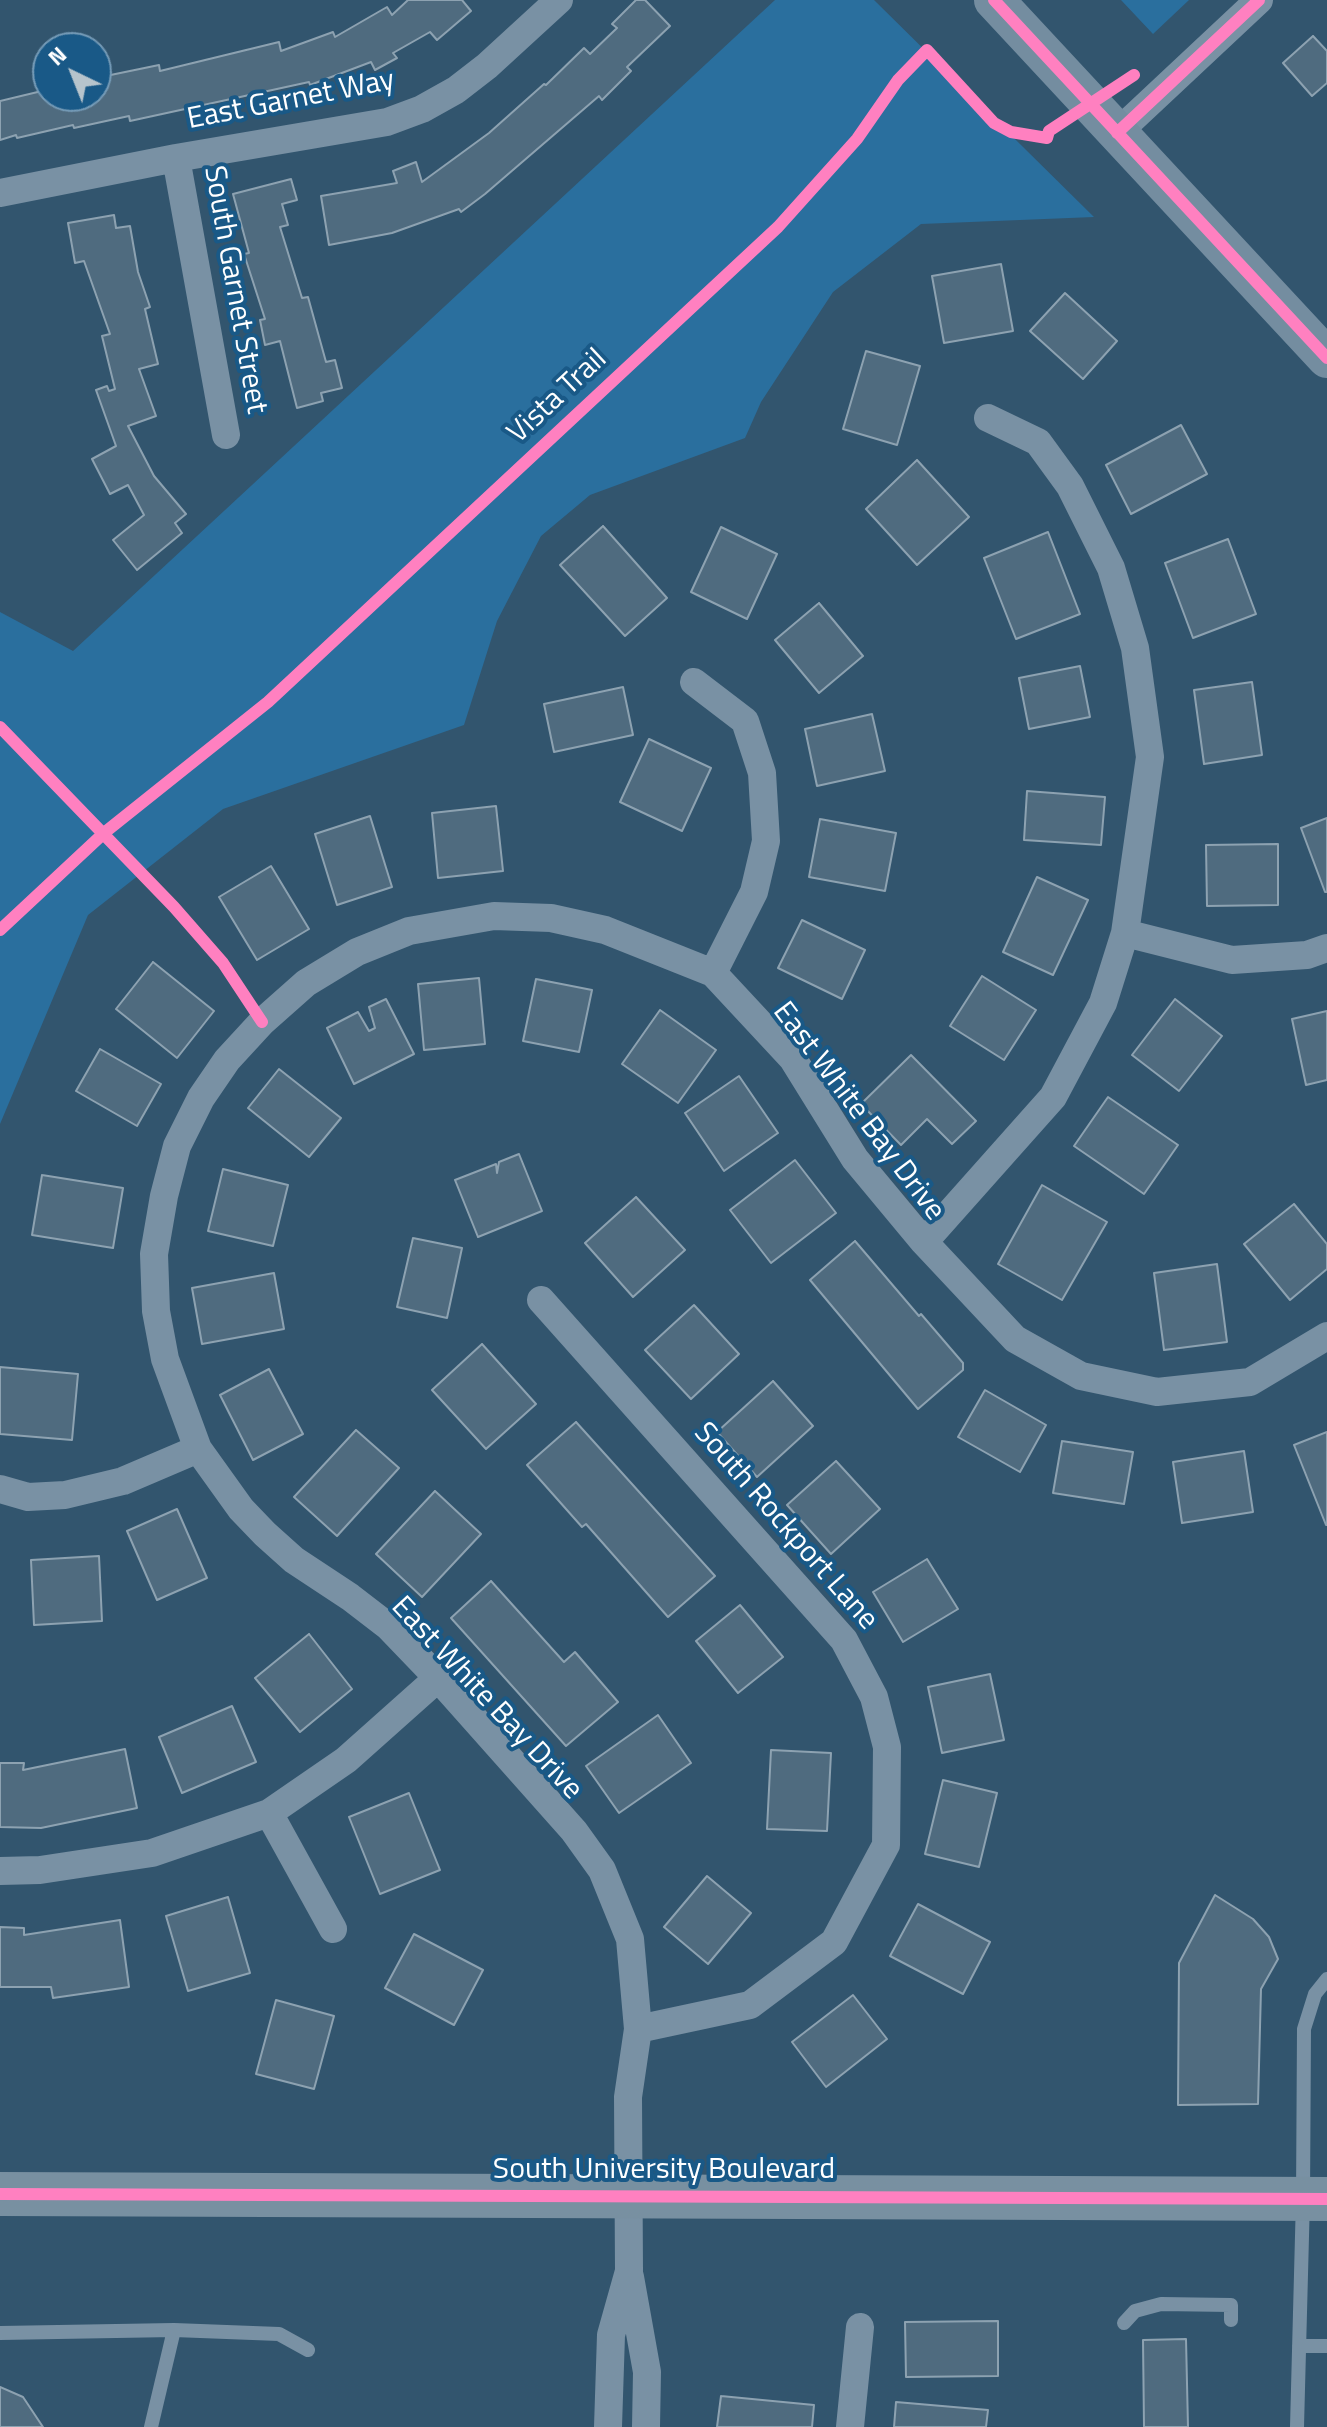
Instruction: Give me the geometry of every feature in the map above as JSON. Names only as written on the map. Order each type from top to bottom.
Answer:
[{"type":"main road","points":[[994,0],[1327,358]]},
{"type":"main road","name":"South University Boulevard","points":[[0,2194],[1315,2198]]},
{"type":"street","name":"East Garnet Way","points":[[0,193],[176,158],[387,122],[422,109],[456,90],[559,0]]},
{"type":"street","points":[[1117,133],[1259,0]]},
{"type":"street","name":"South Garnet Street","points":[[176,158],[226,435]]},
{"type":"street","points":[[924,1242],[1053,1097],[1103,1003],[1125,933],[1150,757],[1135,648],[1111,568],[1070,486],[1038,442],[988,418]]},
{"type":"street","points":[[694,682],[745,721],[762,773],[766,841],[754,892],[713,973]]},
{"type":"street","name":"East White Bay Drive","points":[[629,2271],[628,2097],[638,2029],[630,1939],[602,1870],[574,1831],[389,1627],[294,1560],[241,1509],[198,1449],[165,1359],[156,1311],[154,1254],[164,1196],[177,1146],[201,1098],[227,1060],[262,1022],[306,983],[357,952],[409,931],[494,916],[551,918],[605,930],[713,973],[793,1059],[855,1159],[924,1242],[1015,1339],[1081,1376],[1157,1392],[1250,1382],[1327,1336]]},
{"type":"street","points":[[1125,933],[1232,960],[1307,955],[1327,948]]},
{"type":"street","name":"South Rockport Lane","points":[[541,1300],[844,1640],[874,1697],[887,1747],[886,1845],[834,1942],[750,2005],[638,2029]]},
{"type":"street","points":[[0,1489],[28,1497],[65,1495],[123,1481],[198,1449]]},
{"type":"street","points":[[0,1871],[40,1870],[152,1853],[269,1813],[346,1760],[438,1678]]},
{"type":"street","points":[[269,1813],[333,1929]]},
{"type":"street","points":[[608,2427],[611,2335],[629,2271]]},
{"type":"street","points":[[629,2271],[647,2372],[646,2427]]},
{"type":"street","points":[[850,2427],[860,2327]]},
{"type":"lane","points":[[1297,2427],[1299,2346],[1315,2198],[1304,2029],[1315,1994],[1327,1979]]},
{"type":"lane","points":[[1124,2323],[1135,2311],[1161,2304],[1231,2305],[1231,2320]]},
{"type":"lane","points":[[151,2427],[174,2330]]},
{"type":"lane","points":[[0,2333],[174,2330],[279,2334],[308,2350]]},
{"type":"lane","points":[[1299,2346],[1327,2346]]},
{"type":"shaded area","points":[[775,0],[874,0],[1094,217],[921,224],[833,292],[761,402],[745,438],[590,495],[541,536],[497,621],[464,725],[223,809],[88,915],[0,1124],[0,612],[73,651]]},
{"type":"shaded area","points":[[1121,0],[1189,0],[1153,34]]},
{"type":"building","points":[[408,0],[462,0],[471,11],[437,40],[430,32],[393,53],[397,58],[375,70],[371,62],[310,85],[309,82],[130,121],[129,116],[0,140],[0,101],[32,93],[32,112],[112,112],[112,75],[159,65],[160,71],[279,42],[281,51],[333,32],[335,37],[387,7],[392,15]]},
{"type":"building","points":[[636,0],[645,0],[670,26],[627,67],[631,71],[602,100],[599,96],[485,194],[461,212],[459,209],[392,233],[329,245],[321,196],[397,183],[393,171],[416,162],[422,182],[489,133],[584,48],[590,54],[617,28],[612,24]]},
{"type":"building","points":[[1313,36],[1327,51],[1327,83],[1312,96],[1283,63]]},
{"type":"building","points":[[291,179],[297,200],[282,204],[288,225],[280,227],[302,298],[308,297],[326,362],[335,360],[342,388],[321,393],[323,401],[297,408],[280,341],[265,345],[260,320],[265,319],[244,254],[249,253],[233,194]]},
{"type":"building","points":[[114,215],[116,228],[130,226],[138,272],[150,307],[145,309],[158,364],[139,369],[156,416],[128,426],[154,476],[186,514],[175,523],[182,533],[137,570],[113,540],[144,515],[128,485],[110,494],[92,459],[116,446],[96,390],[107,386],[109,391],[115,389],[102,336],[110,334],[84,261],[75,263],[68,223]]},
{"type":"building","points":[[1001,264],[1013,331],[944,343],[932,276]]},
{"type":"building","points":[[1065,293],[1117,341],[1083,379],[1030,331]]},
{"type":"building","points":[[866,351],[920,366],[897,445],[843,429]]},
{"type":"building","points":[[1181,425],[1207,474],[1131,514],[1106,465]]},
{"type":"building","points":[[917,460],[969,517],[917,565],[866,509]]},
{"type":"building","points":[[603,526],[667,598],[625,636],[560,565]]},
{"type":"building","points":[[721,527],[777,554],[747,619],[691,592]]},
{"type":"building","points":[[1048,532],[1080,614],[1016,639],[984,558]]},
{"type":"building","points":[[1228,539],[1256,614],[1193,638],[1165,563]]},
{"type":"building","points":[[819,603],[863,656],[819,693],[775,640]]},
{"type":"building","points":[[1080,666],[1090,717],[1029,729],[1019,678]]},
{"type":"building","points":[[1252,682],[1262,755],[1204,764],[1194,690]]},
{"type":"building","points":[[623,687],[633,735],[554,752],[544,704]]},
{"type":"building","points":[[872,714],[885,771],[817,786],[805,729]]},
{"type":"building","points":[[649,739],[711,768],[682,831],[620,802]]},
{"type":"building","points":[[1027,791],[1105,797],[1101,845],[1024,840]]},
{"type":"building","points":[[496,806],[503,871],[438,878],[432,813]]},
{"type":"building","points":[[370,816],[392,887],[337,905],[315,834]]},
{"type":"building","points":[[1327,818],[1327,892],[1325,892],[1301,828]]},
{"type":"building","points":[[820,819],[896,833],[885,891],[809,877]]},
{"type":"building","points":[[1278,844],[1278,905],[1207,906],[1206,845]]},
{"type":"building","points":[[271,866],[309,929],[257,960],[219,897]]},
{"type":"building","points":[[1037,877],[1088,900],[1053,975],[1003,952]]},
{"type":"building","points":[[802,920],[865,950],[842,999],[778,968]]},
{"type":"building","points":[[153,962],[214,1011],[177,1058],[116,1009]]},
{"type":"building","points":[[982,976],[1036,1010],[1004,1060],[950,1026]]},
{"type":"building","points":[[479,978],[485,1044],[424,1050],[418,984]]},
{"type":"building","points":[[536,979],[592,990],[579,1052],[523,1041]]},
{"type":"building","points":[[386,999],[414,1054],[354,1084],[327,1028],[358,1012],[369,1031],[375,1028],[369,1007]]},
{"type":"building","points":[[1175,999],[1222,1036],[1179,1091],[1132,1055]]},
{"type":"building","points":[[660,1010],[716,1050],[678,1103],[622,1064]]},
{"type":"building","points":[[1327,1011],[1327,1080],[1306,1085],[1292,1019]]},
{"type":"building","points":[[100,1049],[161,1084],[137,1126],[76,1091]]},
{"type":"building","points":[[911,1055],[976,1121],[952,1144],[927,1119],[901,1145],[861,1104]]},
{"type":"building","points":[[279,1069],[341,1118],[309,1157],[248,1108]]},
{"type":"building","points":[[739,1076],[778,1133],[724,1171],[685,1113]]},
{"type":"building","points":[[1108,1097],[1178,1145],[1144,1194],[1074,1146]]},
{"type":"building","points":[[519,1154],[542,1211],[478,1237],[455,1180],[496,1164],[497,1173],[499,1162]]},
{"type":"building","points":[[795,1160],[836,1213],[771,1263],[730,1210]]},
{"type":"building","points":[[223,1169],[288,1185],[273,1246],[208,1231]]},
{"type":"building","points":[[42,1175],[123,1188],[113,1248],[32,1235]]},
{"type":"building","points":[[1042,1185],[1107,1222],[1062,1300],[998,1264]]},
{"type":"building","points":[[636,1197],[685,1250],[633,1297],[585,1243]]},
{"type":"building","points":[[1294,1204],[1327,1244],[1327,1269],[1290,1300],[1244,1244]]},
{"type":"building","points":[[413,1238],[462,1248],[447,1318],[397,1307]]},
{"type":"building","points":[[855,1241],[963,1363],[963,1370],[918,1409],[810,1280]]},
{"type":"building","points":[[1217,1264],[1227,1342],[1164,1350],[1154,1273]]},
{"type":"building","points":[[274,1273],[284,1329],[202,1344],[192,1288]]},
{"type":"building","points":[[694,1305],[739,1354],[691,1399],[645,1350]]},
{"type":"building","points":[[482,1344],[536,1404],[486,1449],[432,1390]]},
{"type":"building","points":[[0,1367],[78,1374],[72,1440],[0,1434]]},
{"type":"building","points":[[269,1369],[303,1434],[253,1460],[220,1395]]},
{"type":"building","points":[[773,1381],[813,1426],[757,1477],[717,1432]]},
{"type":"building","points":[[985,1390],[1046,1425],[1020,1472],[958,1437]]},
{"type":"building","points":[[576,1422],[715,1576],[668,1617],[586,1524],[582,1527],[527,1465]]},
{"type":"building","points":[[356,1430],[399,1468],[337,1536],[294,1497]]},
{"type":"building","points":[[1327,1432],[1327,1525],[1326,1525],[1294,1445]]},
{"type":"building","points":[[1062,1441],[1133,1452],[1124,1504],[1053,1493]]},
{"type":"building","points":[[1244,1451],[1253,1512],[1182,1523],[1173,1462]]},
{"type":"building","points":[[836,1461],[880,1509],[831,1554],[787,1505]]},
{"type":"building","points":[[435,1491],[481,1534],[422,1597],[376,1554]]},
{"type":"building","points":[[177,1509],[207,1578],[157,1600],[127,1531]]},
{"type":"building","points":[[99,1556],[102,1621],[34,1625],[31,1560]]},
{"type":"building","points":[[927,1559],[958,1609],[903,1642],[873,1592]]},
{"type":"building","points":[[491,1581],[564,1662],[575,1652],[618,1702],[566,1746],[451,1618]]},
{"type":"building","points":[[740,1605],[783,1657],[738,1693],[696,1641]]},
{"type":"building","points":[[309,1634],[352,1689],[300,1732],[255,1678]]},
{"type":"building","points":[[990,1674],[1004,1740],[942,1753],[928,1687]]},
{"type":"building","points":[[232,1706],[256,1762],[182,1793],[159,1737]]},
{"type":"building","points":[[658,1715],[691,1763],[619,1813],[586,1766]]},
{"type":"building","points":[[125,1749],[137,1808],[41,1828],[0,1827],[0,1763],[24,1763],[23,1770]]},
{"type":"building","points":[[771,1750],[831,1753],[827,1831],[767,1829]]},
{"type":"building","points":[[943,1780],[997,1793],[979,1867],[925,1854]]},
{"type":"building","points":[[409,1793],[440,1870],[380,1894],[349,1817]]},
{"type":"building","points":[[707,1876],[751,1913],[708,1964],[664,1927]]},
{"type":"building","points":[[1215,1895],[1253,1919],[1269,1937],[1278,1959],[1261,1989],[1258,2104],[1178,2105],[1179,1963]]},
{"type":"building","points":[[228,1897],[250,1973],[188,1991],[166,1916]]},
{"type":"building","points":[[918,1904],[990,1942],[963,1994],[890,1956]]},
{"type":"building","points":[[120,1920],[129,1987],[53,1998],[51,1987],[0,1987],[0,1927],[24,1928],[24,1935]]},
{"type":"building","points":[[414,1934],[483,1970],[454,2025],[385,1988]]},
{"type":"building","points":[[853,1995],[887,2039],[826,2087],[792,2042]]},
{"type":"building","points":[[276,2000],[334,2016],[314,2089],[256,2074]]},
{"type":"building","points":[[998,2321],[998,2376],[906,2377],[905,2322]]},
{"type":"building","points":[[1186,2339],[1188,2427],[1144,2427],[1143,2340]]},
{"type":"building","points":[[0,2387],[23,2397],[43,2427],[0,2427]]},
{"type":"building","points":[[721,2396],[814,2405],[812,2427],[717,2427]]},
{"type":"building","points":[[896,2402],[988,2410],[986,2427],[894,2427]]},
{"type":"cycle path","points":[[994,0],[1327,358]]},
{"type":"cycle path","points":[[1117,133],[1259,0]]},
{"type":"cycle path","name":"Vista Trail","points":[[0,930],[104,833],[268,702],[778,227],[857,139],[898,80],[927,50],[994,123],[1011,132],[1047,138],[1049,131],[1134,75]]},
{"type":"cycle path","points":[[0,727],[174,907],[223,963],[262,1022]]},
{"type":"cycle path","points":[[0,2194],[1327,2199]]}]
